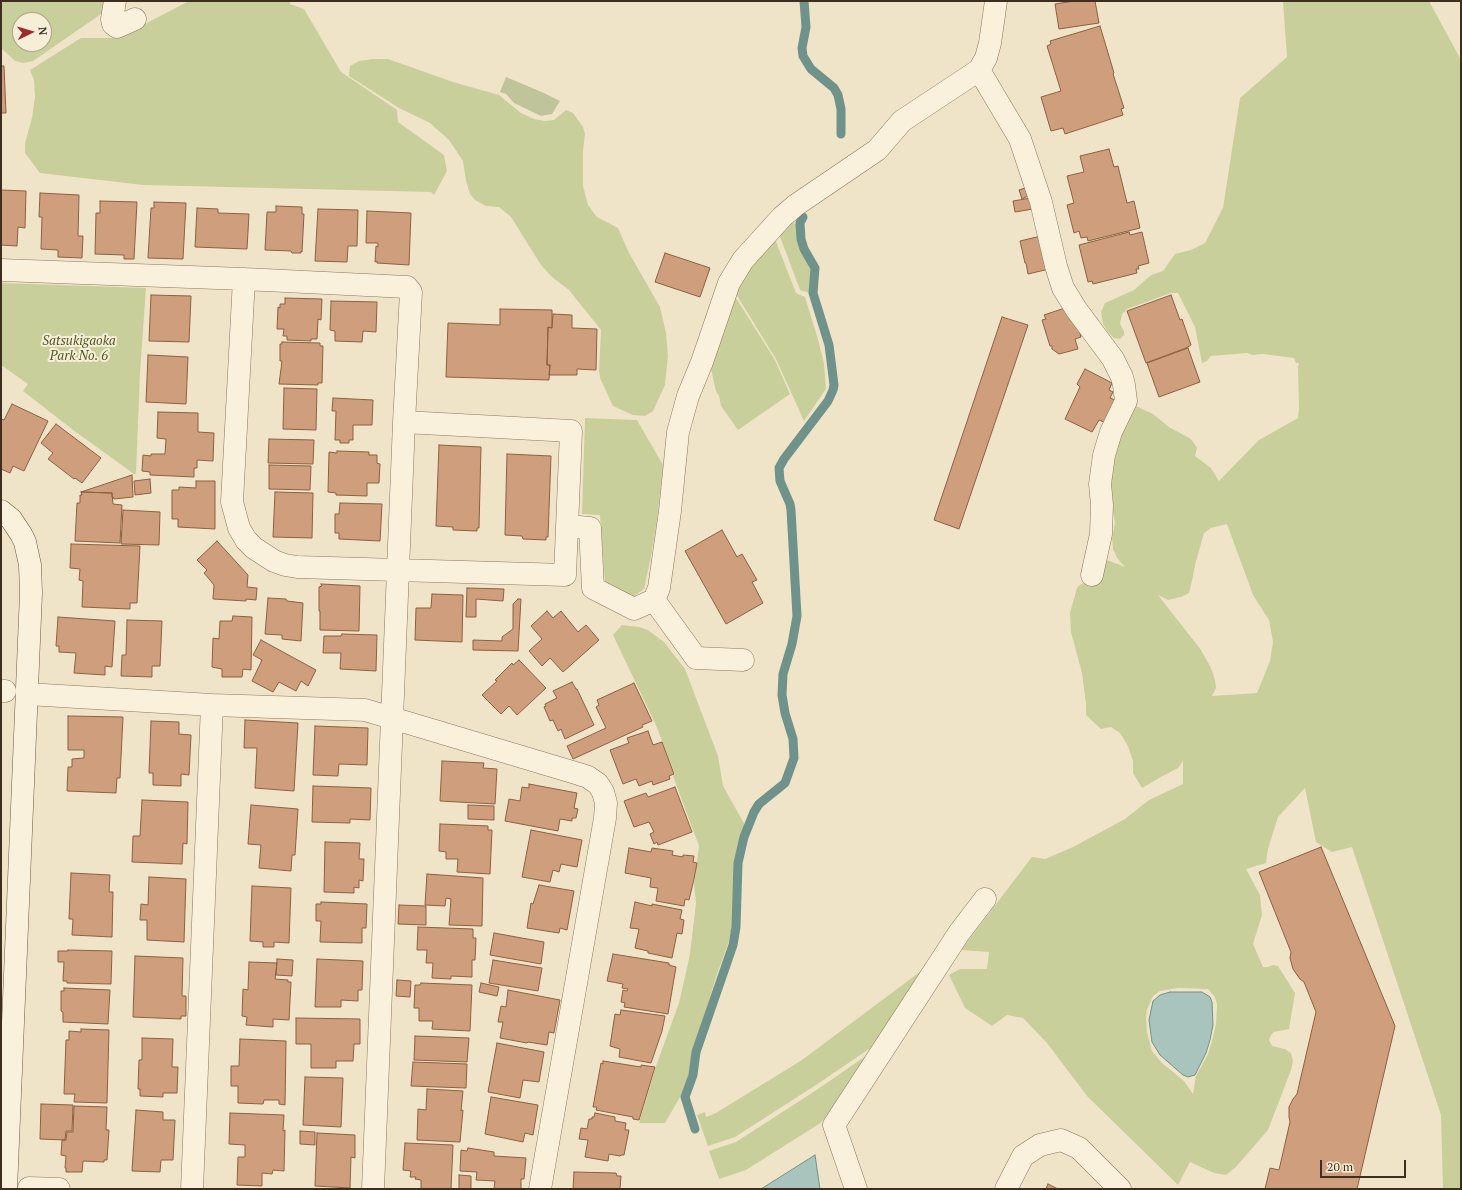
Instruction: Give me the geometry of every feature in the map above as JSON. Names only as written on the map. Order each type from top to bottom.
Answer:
[{"type":"street","points":[[115,1],[112,19],[113,24],[117,27],[135,19]]},
{"type":"street","points":[[568,526],[590,528],[593,588],[634,610],[654,600],[659,588],[670,511],[678,432],[688,396],[702,362],[729,284],[743,260],[782,217],[796,205],[877,150],[902,121],[979,70],[986,58],[990,43],[996,1]]},
{"type":"street","points":[[979,70],[1020,139],[1041,202],[1056,266],[1063,288],[1076,310],[1113,359],[1122,377],[1124,385],[1126,401],[1111,432],[1104,455],[1100,484],[1102,504],[1101,534],[1092,575]]},
{"type":"street","points":[[1,270],[407,287],[411,292],[404,422],[373,1189]]},
{"type":"street","points":[[244,279],[232,502],[239,528],[254,548],[263,555],[285,565],[565,575],[571,432],[404,422]]},
{"type":"street","points":[[1,511],[11,519],[21,534],[28,550],[31,594],[5,1187]]},
{"type":"street","points":[[654,600],[696,658],[743,660]]},
{"type":"street","points":[[27,694],[212,705],[365,710],[579,774],[588,777],[598,784],[603,792],[606,802],[605,818],[540,1189]]},
{"type":"street","points":[[192,1189],[212,705]]},
{"type":"street","points":[[856,1189],[834,1125],[959,933],[985,899]]},
{"type":"street","points":[[1006,1189],[1023,1156],[1040,1145],[1061,1140],[1079,1148],[1120,1189]]},
{"type":"street","points":[[29,1188],[59,1189]]},
{"type":"green space","points":[[3,1],[105,1],[104,12],[52,48],[52,12],[12,12],[12,52],[46,52],[33,61],[23,63],[15,61],[1,48],[1,5]]},
{"type":"green space","points":[[189,1],[290,1],[290,4],[304,9],[341,72],[397,110],[398,122],[444,155],[447,171],[434,195],[431,192],[143,185],[40,173],[25,153],[25,143],[32,118],[35,97],[34,80],[30,70],[81,38],[118,38]]},
{"type":"green space","points":[[1283,1],[1429,1],[1461,60],[1461,1189],[1443,1189],[1441,1115],[1352,847],[1332,852],[1316,842],[1305,788],[1278,817],[1268,849],[1266,863],[1246,869],[1260,895],[1262,915],[1253,944],[1263,967],[1273,965],[1278,966],[1295,993],[1289,1029],[1274,1032],[1269,1040],[1272,1046],[1285,1049],[1291,1053],[1293,1061],[1268,1130],[1235,1168],[1226,1175],[1214,1173],[1190,1162],[1178,1185],[1087,1096],[1047,1043],[1023,1018],[1007,1015],[992,1026],[965,1008],[949,975],[960,969],[987,969],[989,952],[961,950],[1032,857],[1045,859],[1073,847],[1125,819],[1149,800],[1183,784],[1183,761],[1178,768],[1142,788],[1133,773],[1133,761],[1128,746],[1120,733],[1111,727],[1101,729],[1086,715],[1082,673],[1071,632],[1070,613],[1077,588],[1081,584],[1098,580],[1107,560],[1125,567],[1117,558],[1113,549],[1112,539],[1115,523],[1110,495],[1115,449],[1136,406],[1153,414],[1169,427],[1191,439],[1197,448],[1195,456],[1211,468],[1219,481],[1259,440],[1298,418],[1299,363],[1296,363],[1294,358],[1263,354],[1253,355],[1247,353],[1211,356],[1207,361],[1202,363],[1195,327],[1178,293],[1171,293],[1127,309],[1122,314],[1120,324],[1124,331],[1124,335],[1120,339],[1114,338],[1108,332],[1103,324],[1101,312],[1105,303],[1134,290],[1151,275],[1163,271],[1175,254],[1191,250],[1205,243],[1223,208],[1240,98],[1287,57]],"holes":[[[1227,524],[1253,595],[1269,620],[1273,642],[1270,661],[1257,693],[1212,696],[1216,688],[1211,668],[1201,650],[1158,595],[1168,600],[1181,597],[1189,593],[1204,533],[1211,528]],[[1178,988],[1208,989],[1215,997],[1217,1004],[1216,1024],[1212,1041],[1208,1054],[1196,1076],[1193,1094],[1184,1081],[1162,1063],[1152,1051],[1147,1032],[1147,1010],[1153,996],[1160,991]]]},
{"type":"green space","points":[[388,59],[453,82],[499,95],[521,113],[534,119],[545,121],[554,120],[566,110],[573,113],[583,127],[585,134],[583,151],[583,186],[588,205],[597,217],[618,228],[629,253],[660,307],[666,333],[668,356],[665,385],[653,411],[645,416],[633,415],[613,406],[600,378],[601,330],[569,290],[552,277],[541,265],[511,217],[499,207],[486,206],[475,200],[470,194],[466,181],[463,161],[449,140],[430,123],[399,108],[349,76],[350,66],[359,61]]},
{"type":"green space","points":[[506,77],[560,101],[552,114],[541,116],[514,103],[506,94],[500,92]]},
{"type":"green space","points":[[793,223],[798,225],[797,239],[811,268],[810,293],[800,290],[779,234]]},
{"type":"green space","points":[[775,239],[796,293],[805,297],[824,363],[826,389],[804,421],[776,359],[735,292],[753,263]]},
{"type":"green space","name":"Satsukigaoka Park No. 6","points":[[1,283],[146,288],[140,373],[136,474],[73,430],[23,391],[28,384],[1,365]]},
{"type":"green space","points":[[736,298],[775,360],[790,394],[738,430],[721,406],[710,365]]},
{"type":"green space","points":[[585,418],[637,420],[663,465],[657,520],[644,589],[633,597],[605,584],[600,515],[582,514]]},
{"type":"green space","points":[[622,625],[639,627],[648,630],[664,642],[685,669],[718,756],[723,786],[745,825],[740,837],[735,863],[733,885],[734,914],[728,944],[716,977],[683,1092],[665,1123],[639,1123],[656,1066],[679,1003],[690,954],[696,903],[694,884],[699,846],[673,776],[675,774],[655,723],[613,635]]},
{"type":"green space","points":[[921,971],[923,972],[875,1045],[735,1137],[708,1146],[697,1115],[705,1112],[706,1117],[716,1113],[802,1060]]},
{"type":"green space","points":[[870,1053],[829,1115],[819,1124],[746,1170],[719,1179],[709,1151],[736,1142],[818,1089]]},
{"type":"water","points":[[1170,992],[1202,992],[1210,997],[1212,1002],[1213,1025],[1206,1053],[1195,1075],[1188,1077],[1183,1075],[1160,1055],[1152,1042],[1149,1020],[1153,1001],[1160,995]]},
{"type":"water","points":[[815,1155],[820,1189],[761,1189]]},
{"type":"building","points":[[1074,1],[1095,1],[1099,23],[1059,29],[1055,4]]},
{"type":"building","points":[[1100,26],[1124,108],[1121,109],[1123,115],[1065,134],[1063,128],[1051,131],[1041,97],[1061,91],[1047,46],[1051,44],[1050,41]]},
{"type":"building","points":[[1,66],[4,66],[6,113],[1,113]]},
{"type":"building","points":[[1109,149],[1114,167],[1118,166],[1127,203],[1134,201],[1140,228],[1088,241],[1087,237],[1081,238],[1079,231],[1074,233],[1067,205],[1074,203],[1067,176],[1084,172],[1080,156]]},
{"type":"building","points":[[1025,188],[1028,196],[1022,199],[1019,190]]},
{"type":"building","points":[[1,190],[26,191],[25,228],[18,227],[17,246],[1,245]]},
{"type":"building","points":[[40,193],[79,195],[78,236],[83,236],[82,258],[58,257],[58,250],[41,249],[42,217],[39,217]]},
{"type":"building","points":[[1031,198],[1033,209],[1015,212],[1013,201]]},
{"type":"building","points":[[100,201],[137,202],[134,259],[124,259],[124,255],[95,254],[96,213],[100,213]]},
{"type":"building","points":[[154,202],[186,203],[183,259],[148,258],[151,208],[154,208]]},
{"type":"building","points":[[276,206],[302,207],[302,214],[304,214],[301,253],[265,250],[267,212],[276,212]]},
{"type":"building","points":[[197,208],[218,209],[218,213],[249,214],[247,249],[195,247]]},
{"type":"building","points":[[318,209],[358,210],[357,246],[348,246],[347,262],[315,261]]},
{"type":"building","points":[[367,211],[411,213],[409,265],[375,262],[376,246],[378,247],[378,243],[366,243]]},
{"type":"building","points":[[1129,232],[1130,235],[1142,232],[1149,263],[1138,266],[1139,269],[1136,269],[1137,273],[1093,284],[1092,281],[1088,282],[1079,245]]},
{"type":"building","points":[[1041,236],[1049,269],[1028,274],[1020,241]]},
{"type":"building","points":[[665,253],[710,268],[700,297],[655,282]]},
{"type":"building","points":[[151,295],[191,296],[189,342],[149,341]]},
{"type":"building","points":[[1171,295],[1180,320],[1182,319],[1191,345],[1146,363],[1127,311]]},
{"type":"building","points":[[285,298],[322,299],[321,320],[318,319],[317,339],[311,339],[311,341],[287,340],[287,336],[283,336],[284,329],[277,329],[278,307],[280,308],[280,304],[285,304]]},
{"type":"building","points":[[331,301],[377,302],[376,332],[363,331],[362,342],[335,341],[335,331],[330,330]]},
{"type":"building","points":[[1065,308],[1078,326],[1081,337],[1075,339],[1078,349],[1059,354],[1052,349],[1052,346],[1050,346],[1042,320],[1046,319],[1044,315]]},
{"type":"building","points":[[500,309],[552,310],[552,328],[548,327],[547,365],[550,365],[549,380],[446,377],[448,323],[500,325]]},
{"type":"building","points":[[553,314],[572,315],[572,328],[597,329],[596,370],[577,369],[577,375],[549,375],[550,365],[547,365],[548,327],[552,328]]},
{"type":"building","points":[[1002,317],[1028,325],[959,529],[934,520]]},
{"type":"building","points":[[282,342],[320,343],[320,346],[323,346],[322,383],[318,383],[318,385],[279,384],[282,361],[280,361],[280,344],[282,344]]},
{"type":"building","points":[[1188,348],[1200,382],[1159,397],[1147,363]]},
{"type":"building","points":[[148,355],[188,357],[186,404],[146,402]]},
{"type":"building","points":[[1085,369],[1112,383],[1109,390],[1113,392],[1110,398],[1115,400],[1104,422],[1099,420],[1092,432],[1065,419],[1080,387],[1077,384]]},
{"type":"building","points":[[284,388],[317,389],[316,430],[283,429]]},
{"type":"building","points":[[333,398],[373,400],[372,425],[353,425],[353,440],[349,440],[349,443],[340,443],[340,440],[335,440],[336,411],[332,411]]},
{"type":"building","points":[[12,404],[48,421],[24,471],[13,466],[10,473],[1,469],[1,419],[4,420]]},
{"type":"building","points":[[158,412],[198,413],[198,432],[214,433],[213,461],[197,460],[197,468],[194,468],[194,477],[150,475],[150,472],[142,471],[143,455],[151,456],[151,454],[165,454],[166,439],[157,438]]},
{"type":"building","points":[[56,424],[101,458],[82,483],[75,478],[74,479],[48,459],[53,453],[41,443]]},
{"type":"building","points":[[269,439],[314,440],[313,464],[268,463]]},
{"type":"building","points":[[439,445],[481,447],[479,528],[477,528],[477,531],[453,530],[453,527],[436,526]]},
{"type":"building","points":[[337,451],[369,452],[369,455],[377,455],[377,463],[380,464],[379,483],[367,483],[367,496],[336,495],[336,493],[328,492],[329,452],[337,453]]},
{"type":"building","points":[[507,454],[551,456],[548,537],[546,537],[546,540],[523,539],[522,536],[505,535]]},
{"type":"building","points":[[269,465],[311,466],[310,490],[269,489]]},
{"type":"building","points":[[132,475],[133,497],[114,499],[112,497],[112,493],[81,492]]},
{"type":"building","points":[[150,479],[151,493],[135,495],[134,481]]},
{"type":"building","points":[[196,481],[215,481],[215,529],[178,527],[178,519],[172,519],[172,490],[179,490],[179,487],[196,488]]},
{"type":"building","points":[[81,492],[112,493],[113,504],[122,505],[120,543],[75,541],[77,503],[80,503],[80,495],[82,495]]},
{"type":"building","points":[[275,492],[313,493],[312,538],[273,537]]},
{"type":"building","points":[[340,503],[382,504],[380,541],[339,539],[339,533],[335,533],[335,514],[339,514]]},
{"type":"building","points":[[123,510],[160,512],[159,545],[121,544]]},
{"type":"building","points":[[722,530],[737,557],[742,554],[757,580],[752,582],[763,603],[726,624],[685,551]]},
{"type":"building","points":[[217,541],[248,575],[247,587],[257,588],[256,600],[246,599],[246,601],[213,599],[214,585],[204,573],[207,570],[197,560]]},
{"type":"building","points":[[71,544],[140,546],[137,603],[130,603],[130,609],[82,607],[83,581],[79,580],[80,569],[70,568]]},
{"type":"building","points":[[321,584],[360,586],[359,631],[320,630],[319,587],[322,586]]},
{"type":"building","points":[[467,588],[504,589],[503,601],[476,599],[476,617],[466,617]]},
{"type":"building","points":[[432,594],[463,595],[462,642],[415,640],[416,608],[431,608]]},
{"type":"building","points":[[268,598],[286,599],[287,601],[303,603],[301,641],[282,639],[282,635],[265,634]]},
{"type":"building","points":[[518,599],[521,599],[518,651],[473,650],[473,640],[502,641],[502,637],[513,629],[513,604]]},
{"type":"building","points":[[547,611],[553,618],[561,611],[578,632],[586,625],[599,640],[563,672],[550,658],[542,666],[529,651],[542,639],[531,626]]},
{"type":"building","points":[[233,616],[252,617],[251,670],[243,669],[242,677],[222,677],[222,669],[212,667],[213,638],[219,639],[220,621],[232,621]]},
{"type":"building","points":[[58,617],[115,621],[112,667],[105,666],[105,675],[74,673],[76,653],[59,652],[59,646],[56,646]]},
{"type":"building","points":[[127,620],[162,621],[160,666],[152,666],[152,677],[121,676],[122,655],[126,655]]},
{"type":"building","points":[[342,634],[377,635],[376,671],[340,669],[341,653],[323,653],[324,636],[341,636]]},
{"type":"building","points":[[261,640],[316,670],[308,686],[301,681],[296,691],[279,682],[273,692],[252,681],[262,660],[253,655]]},
{"type":"building","points":[[519,660],[546,688],[517,715],[509,706],[501,714],[482,695],[497,681],[495,680],[512,663],[513,665]]},
{"type":"building","points":[[572,682],[577,689],[594,725],[565,739],[561,729],[558,731],[553,720],[550,721],[544,707],[546,706],[545,704],[557,698],[553,691]]},
{"type":"building","points":[[634,683],[652,721],[642,725],[643,727],[573,759],[567,746],[606,728],[596,707],[599,705],[597,700]]},
{"type":"building","points":[[68,716],[123,717],[120,778],[117,778],[116,793],[67,791],[68,767],[72,767],[72,759],[84,758],[84,750],[68,750]]},
{"type":"building","points":[[245,720],[298,723],[294,791],[255,788],[257,748],[244,748]]},
{"type":"building","points":[[151,721],[179,722],[179,734],[191,735],[189,775],[181,774],[181,786],[153,785],[153,773],[149,773]]},
{"type":"building","points":[[315,726],[368,728],[367,765],[339,764],[338,776],[313,775]]},
{"type":"building","points":[[648,731],[653,745],[662,742],[674,774],[669,776],[670,779],[653,785],[652,781],[639,786],[636,779],[623,784],[610,750],[629,743],[627,738]]},
{"type":"building","points":[[442,761],[484,763],[483,768],[497,769],[495,804],[440,801]]},
{"type":"building","points":[[529,784],[577,793],[574,808],[578,809],[576,818],[572,818],[572,821],[560,819],[558,831],[505,821],[509,799],[520,801],[522,787],[529,788]]},
{"type":"building","points":[[313,786],[371,788],[370,820],[350,819],[350,823],[312,822]]},
{"type":"building","points":[[675,787],[692,832],[658,845],[657,842],[654,844],[650,834],[654,832],[649,822],[634,827],[624,801],[646,793],[648,797]]},
{"type":"building","points":[[142,800],[188,802],[187,844],[183,843],[182,864],[132,862],[133,836],[140,836]]},
{"type":"building","points":[[251,805],[298,809],[295,855],[292,855],[291,871],[259,868],[261,845],[248,844]]},
{"type":"building","points":[[468,805],[494,806],[494,820],[468,819]]},
{"type":"building","points":[[440,824],[488,826],[488,830],[492,830],[490,874],[457,872],[458,859],[446,859],[446,852],[439,851]]},
{"type":"building","points":[[531,830],[582,840],[577,867],[561,864],[559,872],[553,870],[550,882],[522,877]]},
{"type":"building","points":[[325,842],[360,843],[359,859],[364,859],[363,881],[359,880],[359,888],[354,887],[354,893],[324,892]]},
{"type":"building","points":[[1321,847],[1395,1026],[1357,1189],[1265,1189],[1270,1168],[1279,1170],[1290,1122],[1289,1107],[1297,1094],[1316,1012],[1304,982],[1293,969],[1290,958],[1291,952],[1259,872]]},
{"type":"building","points":[[629,848],[651,852],[652,848],[673,851],[672,855],[683,857],[683,855],[694,856],[693,862],[697,863],[694,879],[689,900],[685,899],[684,906],[656,901],[658,888],[650,887],[651,878],[625,873]]},
{"type":"building","points":[[71,873],[110,875],[109,892],[113,892],[112,937],[72,935],[73,919],[69,919]]},
{"type":"building","points":[[427,874],[483,878],[482,926],[449,925],[451,899],[446,898],[445,906],[425,905]]},
{"type":"building","points":[[149,877],[186,879],[184,942],[147,940],[147,920],[140,920],[141,904],[148,905]]},
{"type":"building","points":[[539,885],[574,891],[567,930],[560,928],[559,933],[527,928],[531,903],[533,904]]},
{"type":"building","points":[[252,886],[291,888],[289,943],[274,942],[274,947],[263,947],[263,942],[250,941]]},
{"type":"building","points":[[321,902],[367,904],[366,928],[362,928],[362,943],[320,942],[321,921],[316,921],[316,904],[321,904]]},
{"type":"building","points":[[635,902],[682,910],[680,919],[684,920],[682,934],[677,933],[672,958],[648,953],[648,951],[635,948],[639,929],[630,928]]},
{"type":"building","points":[[399,905],[426,906],[426,925],[398,924]]},
{"type":"building","points":[[418,927],[473,929],[473,938],[476,938],[475,960],[472,960],[472,977],[451,976],[451,979],[432,978],[433,963],[426,963],[427,950],[417,950]]},
{"type":"building","points":[[494,933],[544,942],[541,964],[490,955]]},
{"type":"building","points":[[58,951],[112,951],[111,984],[67,983],[67,981],[63,981],[64,962],[58,962]]},
{"type":"building","points":[[613,954],[669,963],[669,965],[676,967],[668,1014],[624,1007],[625,1003],[621,1002],[623,990],[627,991],[628,989],[622,988],[623,984],[607,981]]},
{"type":"building","points":[[135,956],[183,958],[182,996],[186,996],[186,1016],[181,1016],[181,1019],[133,1017]]},
{"type":"building","points":[[277,959],[293,960],[292,976],[276,975]]},
{"type":"building","points":[[317,959],[363,961],[362,990],[358,990],[358,1001],[341,1000],[341,1007],[315,1007]]},
{"type":"building","points":[[493,960],[542,968],[538,991],[489,983]]},
{"type":"building","points":[[249,962],[277,963],[275,979],[288,980],[288,982],[291,982],[289,1020],[273,1019],[273,1027],[246,1025],[247,1017],[242,1016],[243,989],[248,990]]},
{"type":"building","points":[[397,980],[411,981],[410,997],[396,996]]},
{"type":"building","points":[[421,983],[472,985],[470,1031],[432,1029],[433,1021],[419,1021],[419,1008],[414,1008],[415,985],[420,985]]},
{"type":"building","points":[[481,983],[499,987],[497,996],[479,992]]},
{"type":"building","points":[[64,988],[110,990],[108,1024],[63,1022],[63,1012],[61,1011],[61,991],[64,991]]},
{"type":"building","points":[[508,990],[560,1000],[554,1033],[549,1032],[547,1045],[500,1038],[503,1022],[498,1022],[501,1006],[506,1007]]},
{"type":"building","points":[[621,1010],[665,1016],[662,1031],[651,1063],[619,1057],[620,1049],[610,1046],[615,1014],[620,1015]]},
{"type":"building","points":[[296,1018],[360,1019],[360,1044],[354,1044],[353,1061],[336,1061],[336,1068],[311,1068],[311,1044],[296,1044]]},
{"type":"building","points":[[81,1029],[109,1030],[107,1103],[74,1102],[75,1094],[64,1094],[66,1040],[69,1040],[69,1031],[81,1032]]},
{"type":"building","points":[[415,1036],[469,1038],[467,1062],[414,1060]]},
{"type":"building","points":[[142,1038],[173,1039],[172,1067],[178,1067],[177,1093],[163,1093],[163,1097],[140,1096],[140,1089],[138,1089],[139,1060],[142,1060]]},
{"type":"building","points":[[240,1039],[286,1041],[285,1105],[279,1104],[279,1100],[264,1100],[263,1104],[238,1103],[238,1086],[231,1086],[231,1066],[239,1066]]},
{"type":"building","points":[[497,1043],[544,1052],[539,1082],[523,1080],[520,1098],[488,1092]]},
{"type":"building","points":[[603,1061],[641,1067],[641,1065],[655,1067],[639,1120],[633,1119],[633,1117],[596,1110],[597,1107],[593,1107],[601,1063],[603,1064]]},
{"type":"building","points":[[413,1062],[467,1064],[466,1088],[411,1086]]},
{"type":"building","points":[[305,1077],[343,1078],[341,1127],[303,1125]]},
{"type":"building","points":[[427,1089],[463,1091],[460,1142],[417,1140],[418,1109],[426,1110]]},
{"type":"building","points":[[491,1097],[538,1105],[533,1135],[525,1133],[523,1142],[485,1134]]},
{"type":"building","points":[[41,1104],[73,1105],[72,1131],[66,1131],[65,1140],[40,1139]]},
{"type":"building","points":[[74,1106],[107,1107],[106,1130],[109,1130],[107,1160],[104,1160],[104,1162],[83,1161],[82,1172],[66,1172],[66,1156],[61,1155],[62,1140],[66,1140],[67,1132],[73,1132]]},
{"type":"building","points":[[136,1110],[163,1112],[163,1120],[175,1120],[173,1160],[161,1160],[160,1172],[132,1171]]},
{"type":"building","points":[[230,1113],[284,1115],[284,1171],[273,1170],[272,1174],[262,1173],[262,1186],[237,1185],[238,1157],[245,1157],[245,1145],[229,1144]]},
{"type":"building","points":[[595,1113],[615,1117],[615,1121],[626,1123],[625,1130],[629,1130],[624,1155],[620,1156],[609,1154],[608,1161],[585,1157],[588,1140],[579,1139],[581,1128],[587,1129],[589,1119],[594,1117]]},
{"type":"building","points":[[300,1131],[315,1132],[315,1145],[300,1144]]},
{"type":"building","points":[[317,1133],[355,1135],[355,1158],[351,1157],[350,1188],[315,1186]]},
{"type":"building","points":[[405,1143],[453,1145],[451,1189],[421,1189],[421,1180],[415,1179],[416,1177],[410,1177],[411,1171],[403,1170]]},
{"type":"building","points":[[468,1148],[494,1152],[494,1156],[526,1158],[524,1179],[521,1179],[521,1189],[494,1189],[495,1181],[476,1180],[477,1172],[460,1171],[461,1150],[467,1151]]},
{"type":"building","points":[[574,1172],[616,1173],[617,1176],[621,1176],[620,1189],[573,1189]]},
{"type":"building","points":[[459,1175],[471,1176],[471,1189],[459,1189]]},
{"type":"building","points":[[1048,1184],[1058,1189],[1046,1189]]},
{"type":"waterway","points":[[804,1],[806,27],[802,48],[803,56],[811,69],[834,88],[838,95],[841,109],[841,134]]},
{"type":"waterway","points":[[695,1129],[685,1097],[693,1075],[696,1052],[733,945],[736,927],[738,863],[744,837],[754,812],[759,804],[785,783],[794,758],[793,739],[785,713],[782,695],[783,674],[792,644],[797,616],[791,510],[780,481],[779,468],[784,459],[828,401],[834,385],[829,345],[813,293],[815,268],[804,249],[801,239],[800,223],[803,217]]}]
